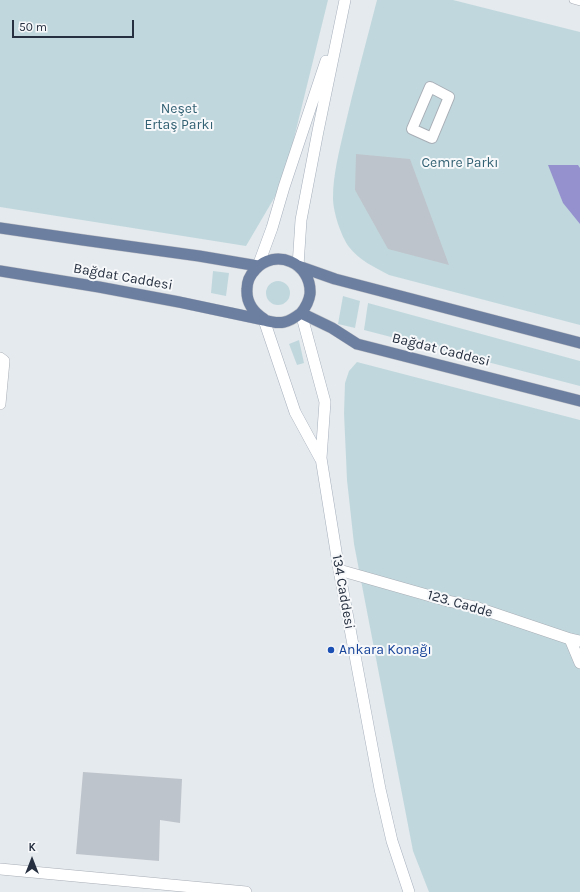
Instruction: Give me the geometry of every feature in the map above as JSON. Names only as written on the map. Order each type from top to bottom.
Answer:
[{"type":"main road","points":[[301,313],[308,304],[310,294],[309,283],[305,273],[298,266],[301,220],[345,0]]},
{"type":"main road","points":[[321,458],[295,412],[264,320],[255,314],[249,305],[246,295],[247,284],[251,274],[258,266],[272,228],[286,179],[341,17]]},
{"type":"main road","name":"Bağdat Caddesi","points":[[0,228],[199,256],[258,266],[267,261],[278,259],[288,260],[298,266],[335,280],[580,343]]},
{"type":"main road","name":"Bağdat Caddesi","points":[[0,271],[106,288],[274,323],[294,319],[301,313],[332,328],[357,344],[580,401]]},
{"type":"main road","name":"134 Caddesi","points":[[301,313],[325,402],[321,458],[339,570],[380,789],[392,841],[409,892]]},
{"type":"main road","points":[[0,358],[4,361],[0,404]]},
{"type":"main road","name":"123. Cadde","points":[[339,570],[474,607],[575,640]]},
{"type":"main road","points":[[575,640],[580,663]]},
{"type":"main road","points":[[0,868],[246,892]]},
{"type":"street","points":[[430,88],[449,97],[432,138],[412,129],[430,88]]},
{"type":"lane","points":[[573,0],[580,2]]},
{"type":"green space","name":"Neşet Ertaş Parkı","points":[[0,0],[328,0],[283,183],[246,246],[0,207]]},
{"type":"green space","name":"Cemre Parkı","points":[[377,0],[453,0],[580,32],[580,325],[389,275],[362,259],[349,247],[340,230],[334,210],[334,181],[338,155]]},
{"type":"green space","points":[[213,271],[229,273],[226,296],[211,293]]},
{"type":"green space","points":[[278,281],[287,284],[290,293],[287,302],[278,305],[269,302],[266,293],[269,284]]},
{"type":"green space","points":[[343,296],[360,301],[355,328],[338,324]]},
{"type":"green space","points":[[368,303],[580,361],[580,386],[364,330]]},
{"type":"green space","points":[[299,340],[304,363],[297,365],[289,344]]},
{"type":"green space","points":[[357,362],[580,420],[580,892],[429,892],[413,851],[354,544],[347,480],[344,413],[345,383],[349,371]]},
{"type":"shaded area","points":[[548,165],[578,165],[580,168],[580,224],[563,203]]},
{"type":"building","points":[[356,154],[410,159],[449,265],[388,249],[355,190]]},
{"type":"building","points":[[83,772],[182,779],[180,823],[160,820],[159,861],[76,854]]},
{"type":"place","name":"Ankara Konağı","points":[[331,650]]}]
